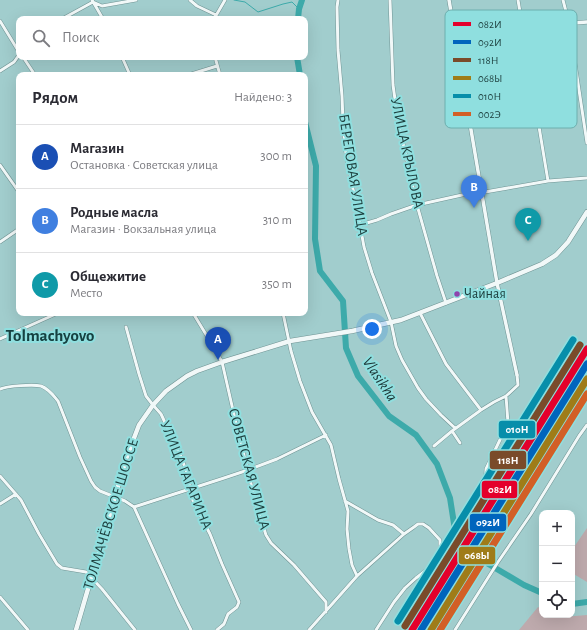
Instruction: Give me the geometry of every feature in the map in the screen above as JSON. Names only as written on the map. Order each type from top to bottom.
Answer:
[{"type":"main road","name":"ТОЛМАЧЁВСКОЕ ШОССЕ","points":[[76,630],[134,436],[139,425],[153,405],[166,391],[187,376],[222,362],[290,341],[331,335],[401,320],[542,264],[556,255],[568,242],[587,212]]},
{"type":"street","points":[[93,1],[102,6],[136,0]]},
{"type":"street","points":[[190,0],[197,6],[216,15],[224,2]]},
{"type":"street","name":"БЕРЕГОВАЯ УЛИЦА","points":[[338,0],[338,43],[345,148],[364,247],[391,322],[396,346],[402,360],[418,388],[432,406],[456,428]]},
{"type":"street","name":"УЛИЦА КРЫЛОВА","points":[[390,0],[393,85],[398,121],[416,204],[446,303]]},
{"type":"street","points":[[449,0],[451,10]]},
{"type":"street","points":[[518,0],[519,10]]},
{"type":"street","points":[[563,0],[566,10]]},
{"type":"street","points":[[67,16],[93,1]]},
{"type":"street","points":[[93,1],[101,16]]},
{"type":"street","points":[[0,21],[16,48]]},
{"type":"street","points":[[577,23],[587,22]]},
{"type":"street","points":[[0,71],[14,62],[16,58]]},
{"type":"street","points":[[25,60],[33,72]]},
{"type":"street","points":[[123,60],[129,72]]},
{"type":"street","points":[[216,60],[219,72]]},
{"type":"street","points":[[198,72],[217,66]]},
{"type":"street","points":[[577,76],[587,143]]},
{"type":"street","points":[[434,446],[481,410],[506,396],[518,384],[497,283],[470,128]]},
{"type":"street","points":[[539,128],[548,181]]},
{"type":"street","points":[[0,165],[16,188]]},
{"type":"street","points":[[360,225],[377,220],[416,204],[480,191],[485,192],[548,181],[587,178]]},
{"type":"street","points":[[0,242],[16,231]]},
{"type":"street","points":[[420,313],[446,364],[481,410]]},
{"type":"street","points":[[0,338],[51,316]]},
{"type":"street","name":"СОВЕТСКАЯ УЛИЦА","points":[[195,316],[222,362],[256,504],[266,535],[326,602],[326,612]]},
{"type":"street","points":[[284,316],[291,351],[300,381],[312,412],[331,446],[348,511],[349,549],[352,565],[357,576]]},
{"type":"street","name":"УЛИЦА ГАГАРИНА","points":[[126,327],[146,396],[161,414],[181,457],[186,470],[193,501],[210,534],[239,602],[237,607],[228,614],[224,624],[217,630]]},
{"type":"street","points":[[0,389],[6,387],[40,386],[46,388],[52,393],[58,401],[80,458],[95,487],[100,491],[125,501],[134,507],[191,630]]},
{"type":"street","points":[[462,530],[484,494],[486,469],[508,423],[506,396]]},
{"type":"street","points":[[455,630],[587,425]]},
{"type":"street","points":[[452,431],[460,443]]},
{"type":"street","points":[[134,507],[248,470],[277,459],[326,435]]},
{"type":"street","points":[[0,476],[22,500],[39,534],[57,564],[62,568],[86,572],[102,589],[135,630]]},
{"type":"street","points":[[0,504],[16,494]]},
{"type":"street","points":[[345,500],[404,534]]},
{"type":"street","points":[[309,630],[357,576],[404,534],[418,524],[423,524],[440,540],[440,555],[437,562],[416,578],[406,588],[394,602],[376,630]]},
{"type":"street","points":[[0,597],[28,630]]},
{"type":"shaded area","points":[[587,528],[587,582],[575,575],[575,546]]},
{"type":"shaded area","points":[[538,607],[539,618],[575,618],[575,616],[587,615],[587,630],[519,630]]},
{"type":"waterway","points":[[234,0],[245,2],[258,12],[292,2],[299,9]]},
{"type":"waterway","name":"Vlasikha","points":[[298,16],[302,0]]},
{"type":"waterway","name":"Vlasikha","points":[[298,60],[300,72]]},
{"type":"waterway","name":"Vlasikha","points":[[308,134],[316,166],[315,239],[320,271],[343,301],[346,348],[358,376],[389,416],[416,435],[437,464],[450,498],[455,530],[485,562],[524,585],[539,592]]},
{"type":"waterway","name":"Vlasikha","points":[[575,604],[587,602]]},
{"type":"railway","points":[[406,630],[587,344]]},
{"type":"railway","points":[[419,630],[587,364]]},
{"type":"transit line","name":"010Н","points":[[398,621],[573,340]]},
{"type":"transit line","name":"118Н","points":[[405,626],[580,345]]},
{"type":"transit line","name":"082И","points":[[412,630],[587,349]]},
{"type":"transit line","name":"092И","points":[[421,630],[587,364]]},
{"type":"transit line","name":"068Ы","points":[[431,630],[587,379]]},
{"type":"transit line","name":"002Э","points":[[440,630],[587,394]]},
{"type":"place","name":"Родные масла","points":[[474,208]]},
{"type":"place","name":"Общежитие","points":[[528,241]]},
{"type":"place","name":"Чайная","points":[[457,294]]},
{"type":"place","name":"Магазин","points":[[218,360]]},
{"type":"district","name":"Tolmachyovo","points":[[50,335]]}]
